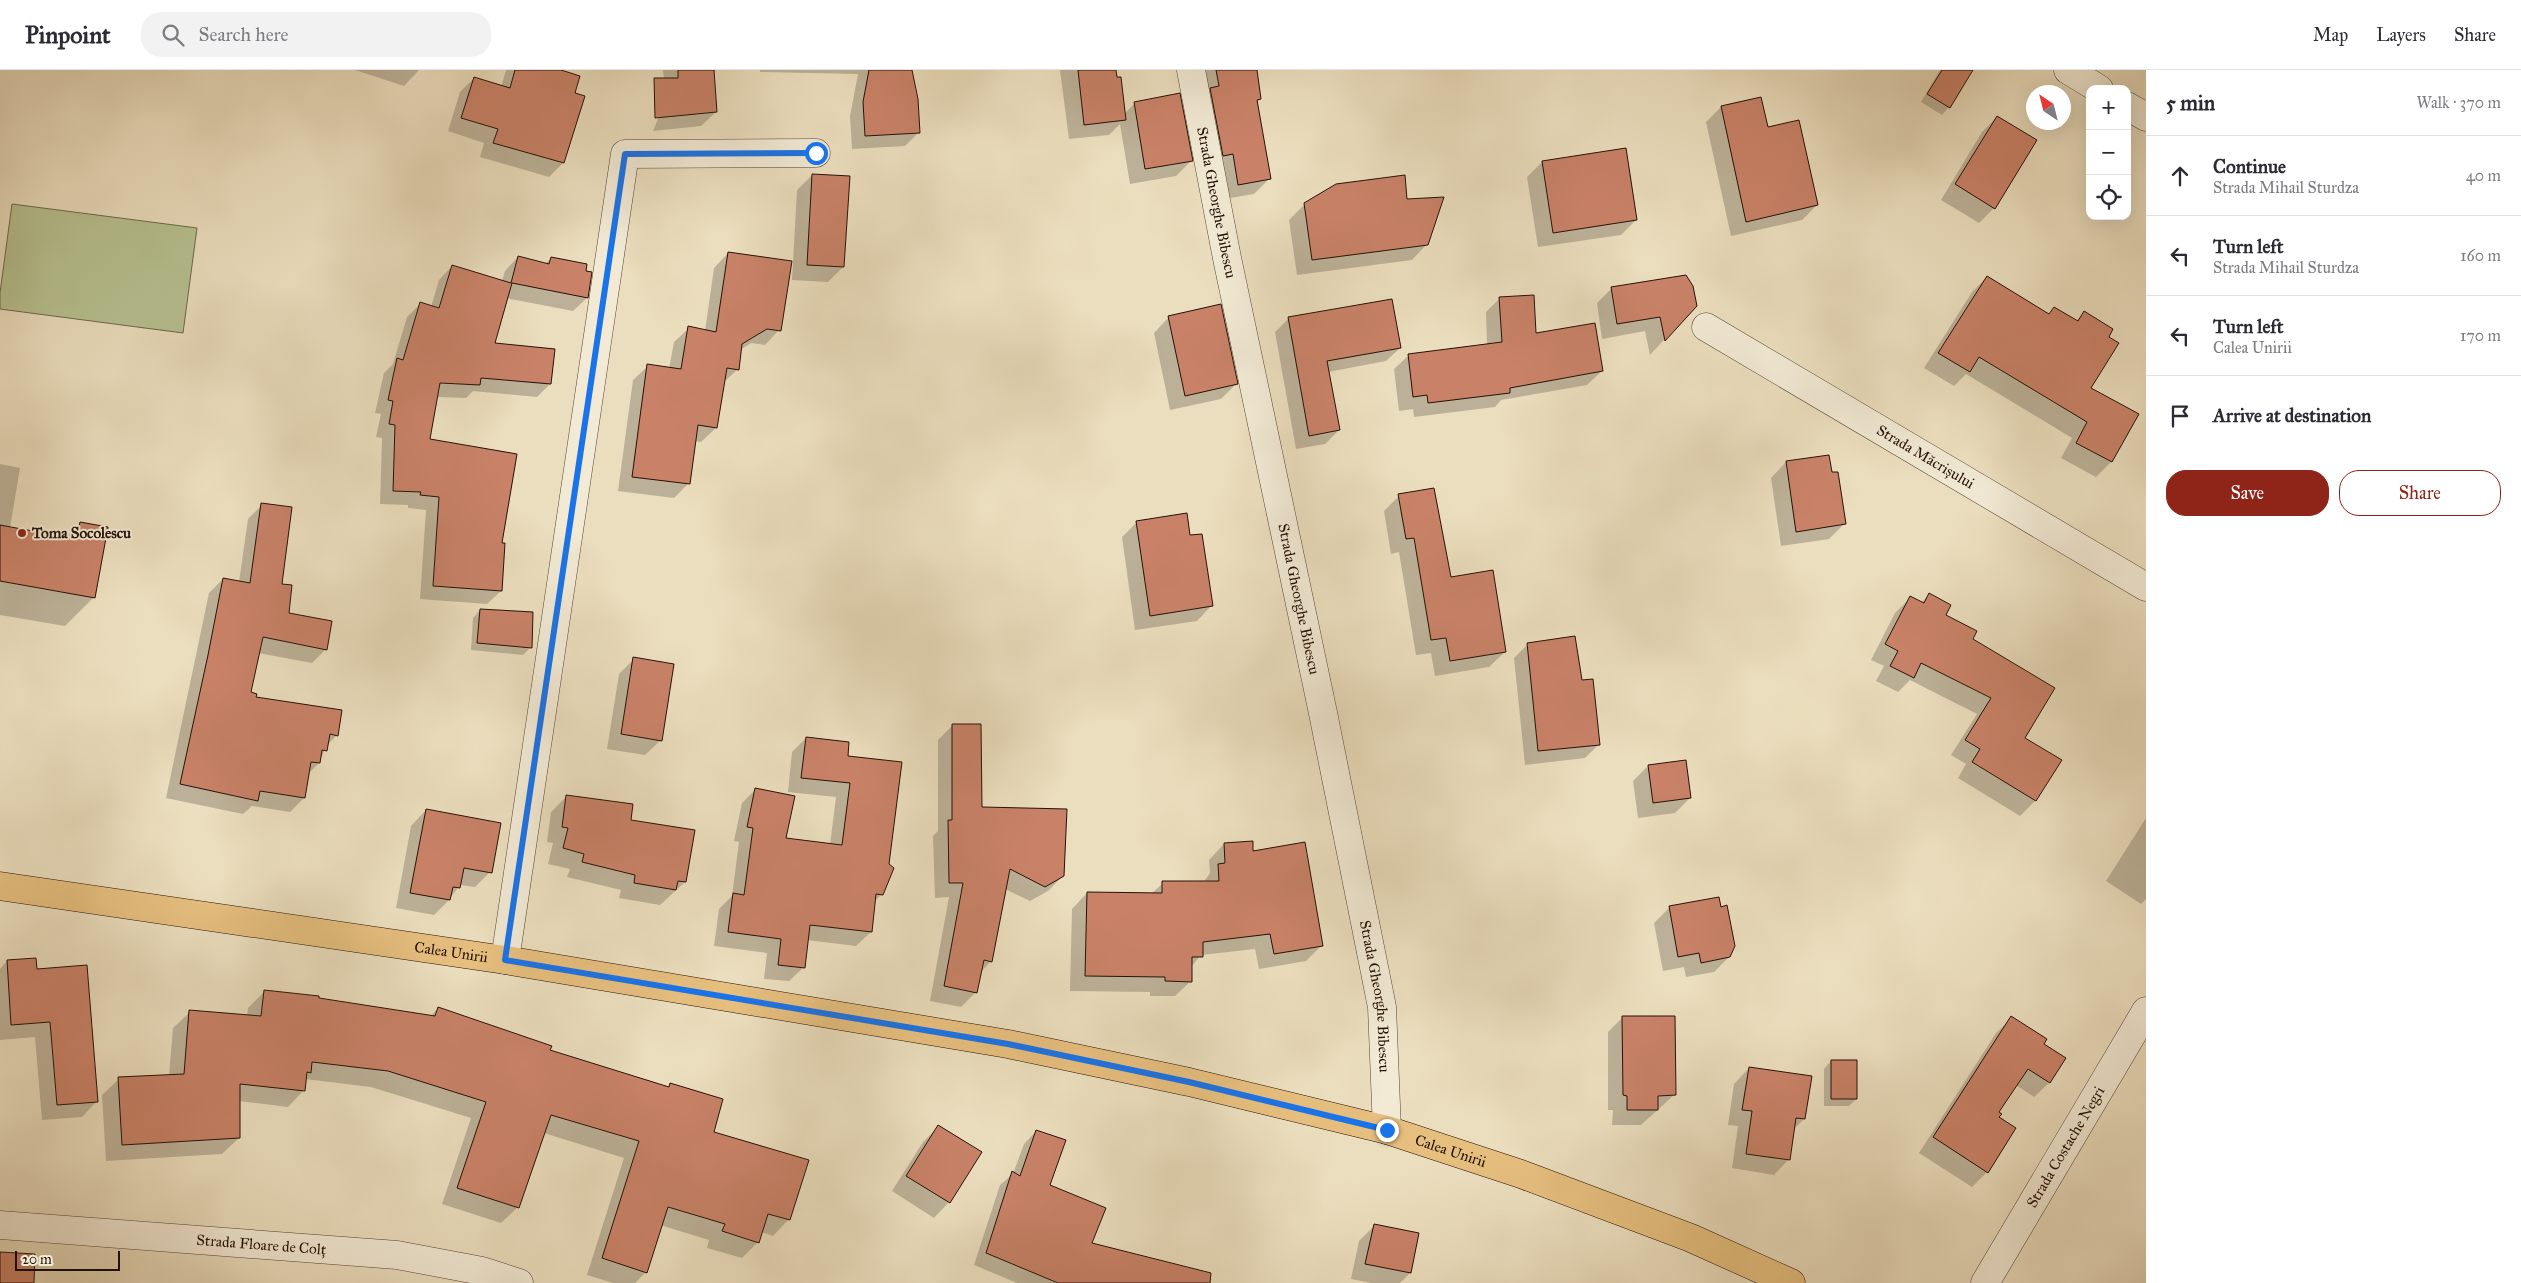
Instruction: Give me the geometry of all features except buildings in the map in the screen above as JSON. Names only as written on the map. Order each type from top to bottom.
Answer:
[{"type":"main road","name":"Calea Unirii","points":[[0,886],[505,960],[1008,1044],[1189,1082],[1387,1130],[1539,1180],[1691,1238],[1791,1283]]},
{"type":"street","name":"Strada Gheorghe Bibescu","points":[[1192,70],[1226,258],[1319,694],[1382,1007],[1387,1130]]},
{"type":"street","points":[[2068,70],[2092,85]]},
{"type":"street","points":[[2131,108],[2146,117]]},
{"type":"street","points":[[505,960],[625,154],[816,153]]},
{"type":"street","name":"Strada Măcrișului","points":[[1706,327],[2146,587]]},
{"type":"street","name":"Strada Costache Negri","points":[[1985,1283],[2146,1011]]},
{"type":"street","name":"Strada Floare de Colț","points":[[0,1225],[397,1255],[482,1271],[519,1283]]},
{"type":"green space","points":[[12,204],[197,228],[183,333],[0,309],[0,293]]},
{"type":"place","name":"Toma Socolescu","points":[[22,533]]},
{"type":"route","points":[[816,153],[625,154],[505,960],[1008,1044],[1189,1082],[1387,1130]]}]
